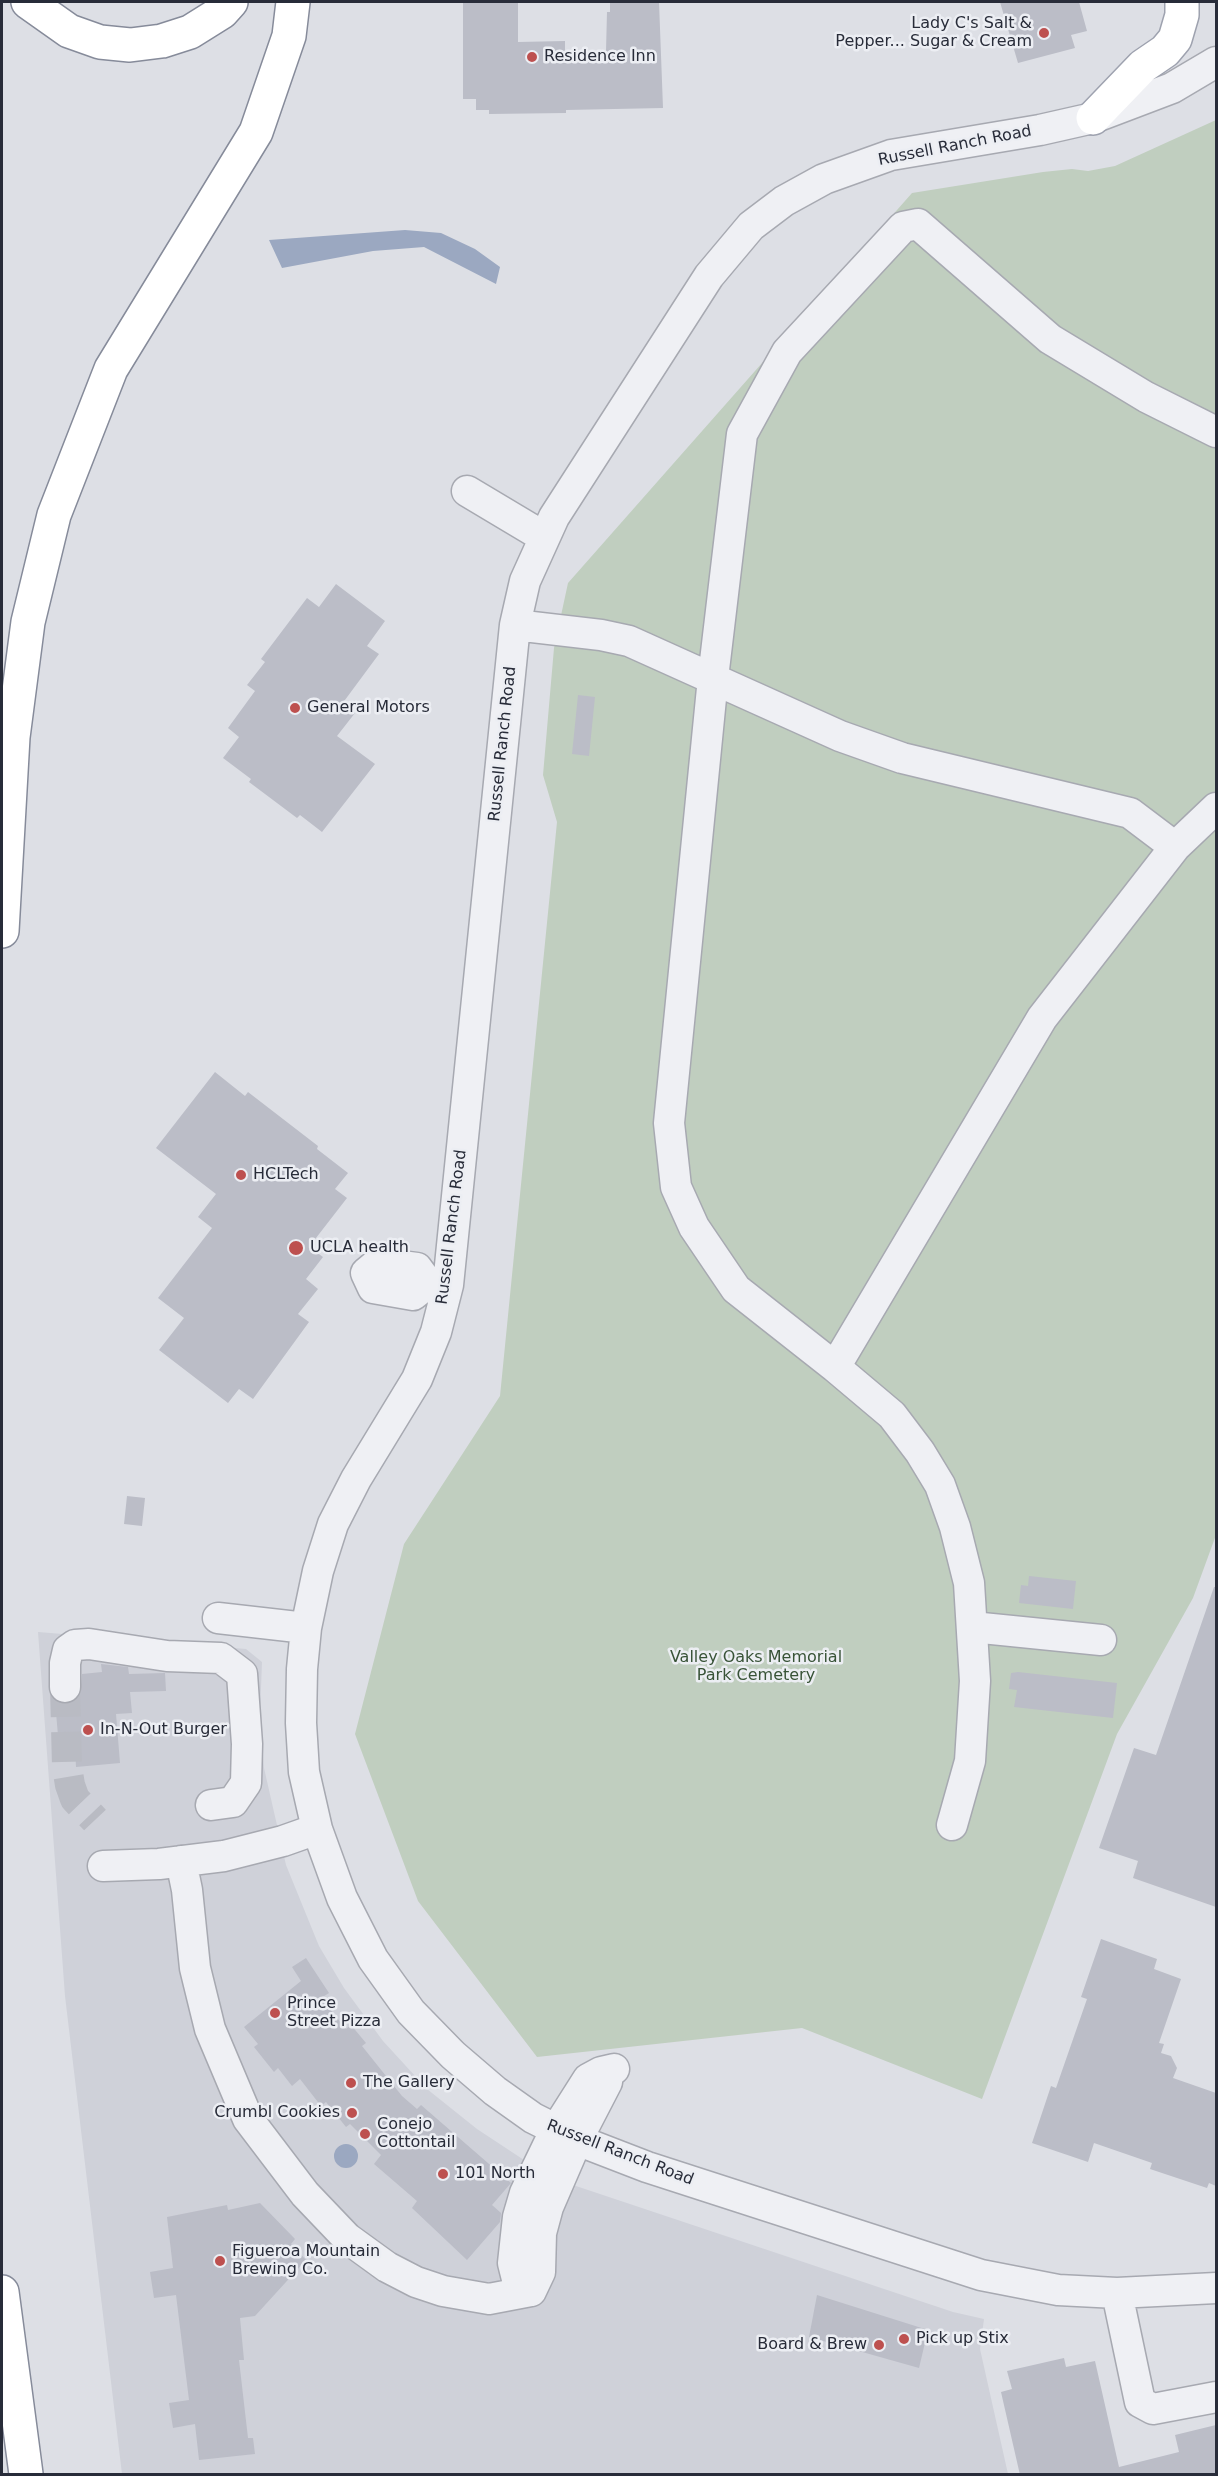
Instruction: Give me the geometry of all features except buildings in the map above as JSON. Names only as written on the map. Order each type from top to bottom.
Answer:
[{"type":"main road","points":[[28,2],[69,31],[100,42],[130,45],[162,41],[190,32],[222,12],[231,2]]},
{"type":"main road","points":[[2,931],[14,737],[26,634],[54,515],[111,369],[256,132],[289,36],[293,2]]},
{"type":"main road","points":[[1093,118],[1143,66],[1165,51],[1175,39],[1182,15],[1182,2]]},
{"type":"main road","points":[[2,2292],[26,2475]]},
{"type":"street","name":"Russell Ranch Road","points":[[1216,62],[1172,88],[1093,118],[1040,130],[891,155],[824,179],[784,201],[751,226],[709,276],[544,537],[525,581],[515,625],[438,1284],[436,1332],[417,1379],[356,1479],[333,1524],[318,1571],[306,1628],[302,1669],[301,1724],[304,1772],[317,1829],[328,1864],[373,1959],[411,2012],[453,2055],[495,2091],[566,2135],[647,2167],[981,2275],[1058,2290],[1117,2293],[1216,2288]]},
{"type":"street","points":[[952,1825],[970,1761],[975,1681],[969,1584],[955,1527],[940,1485],[920,1452],[892,1415],[736,1289],[694,1227],[676,1187],[669,1123],[712,678],[742,434],[787,352],[903,227],[918,224],[1050,339],[1146,397],[1215,429]]},
{"type":"street","points":[[467,491],[544,537]]},
{"type":"street","points":[[515,625],[601,634],[629,641],[840,736],[902,758],[1130,813],[1175,847]]},
{"type":"street","points":[[835,1367],[1042,1018],[1175,847],[1216,808]]},
{"type":"street","points":[[364,1273],[373,1288],[413,1295],[438,1284]]},
{"type":"street","points":[[218,1618],[306,1628]]},
{"type":"street","points":[[972,1628],[1101,1640]]},
{"type":"street","points":[[65,1688],[65,1663],[68,1650],[82,1644],[168,1656],[221,1658],[242,1674],[247,1744],[246,1783],[233,1802],[211,1805]]},
{"type":"street","points":[[103,1866],[181,1862],[224,1856],[283,1841],[317,1829]]},
{"type":"street","points":[[181,1862],[187,1890],[195,1968],[210,2029],[248,2119],[305,2194],[347,2238],[387,2267],[416,2282],[489,2299],[531,2291],[540,2272],[541,2233],[566,2135]]},
{"type":"street","points":[[1117,2293],[1140,2402],[1153,2409],[1216,2397]]},
{"type":"shaded area","points":[[38,1632],[246,1649],[262,1662],[260,1714],[264,1768],[286,1865],[319,1946],[344,1988],[383,2041],[427,2089],[477,2129],[524,2160],[576,2186],[953,2312],[984,2319],[980,2349],[1008,2474],[122,2474],[65,1996]]},
{"type":"green space","name":"Valley Oaks Memorial Park Cemetery","points":[[1216,120],[1216,1535],[1193,1598],[1117,1734],[982,2099],[802,2028],[537,2057],[418,1901],[355,1734],[404,1544],[500,1396],[557,822],[543,775],[554,648],[568,583],[912,193],[1043,172],[1072,169],[1088,171],[1115,166]]},
{"type":"water","points":[[405,230],[441,233],[475,249],[500,267],[496,284],[424,247],[373,251],[282,268],[269,240]]},
{"type":"water","points":[[341,2144],[351,2144],[358,2151],[358,2161],[351,2168],[341,2168],[334,2161],[334,2151]]},
{"type":"tunnel","points":[[65,1687],[67,1767],[70,1785],[75,1799],[95,1820]]},
{"type":"place","name":"Lady C's Salt & Pepper... Sugar & Cream","points":[[1044,33]]},
{"type":"place","name":"Residence Inn","points":[[532,57]]},
{"type":"place","name":"General Motors","points":[[295,708]]},
{"type":"place","name":"HCLTech","points":[[241,1175]]},
{"type":"place","name":"UCLA health","points":[[296,1248]]},
{"type":"place","name":"In-N-Out Burger","points":[[88,1730]]},
{"type":"place","name":"Prince Street Pizza","points":[[275,2013]]},
{"type":"place","name":"The Gallery","points":[[351,2083]]},
{"type":"place","name":"Crumbl Cookies","points":[[352,2113]]},
{"type":"place","name":"Conejo Cottontail","points":[[365,2134]]},
{"type":"place","name":"101 North","points":[[443,2174]]},
{"type":"place","name":"Figueroa Mountain Brewing Co.","points":[[220,2261]]},
{"type":"place","name":"Pick up Stix","points":[[904,2339]]},
{"type":"place","name":"Board & Brew","points":[[879,2345]]}]
